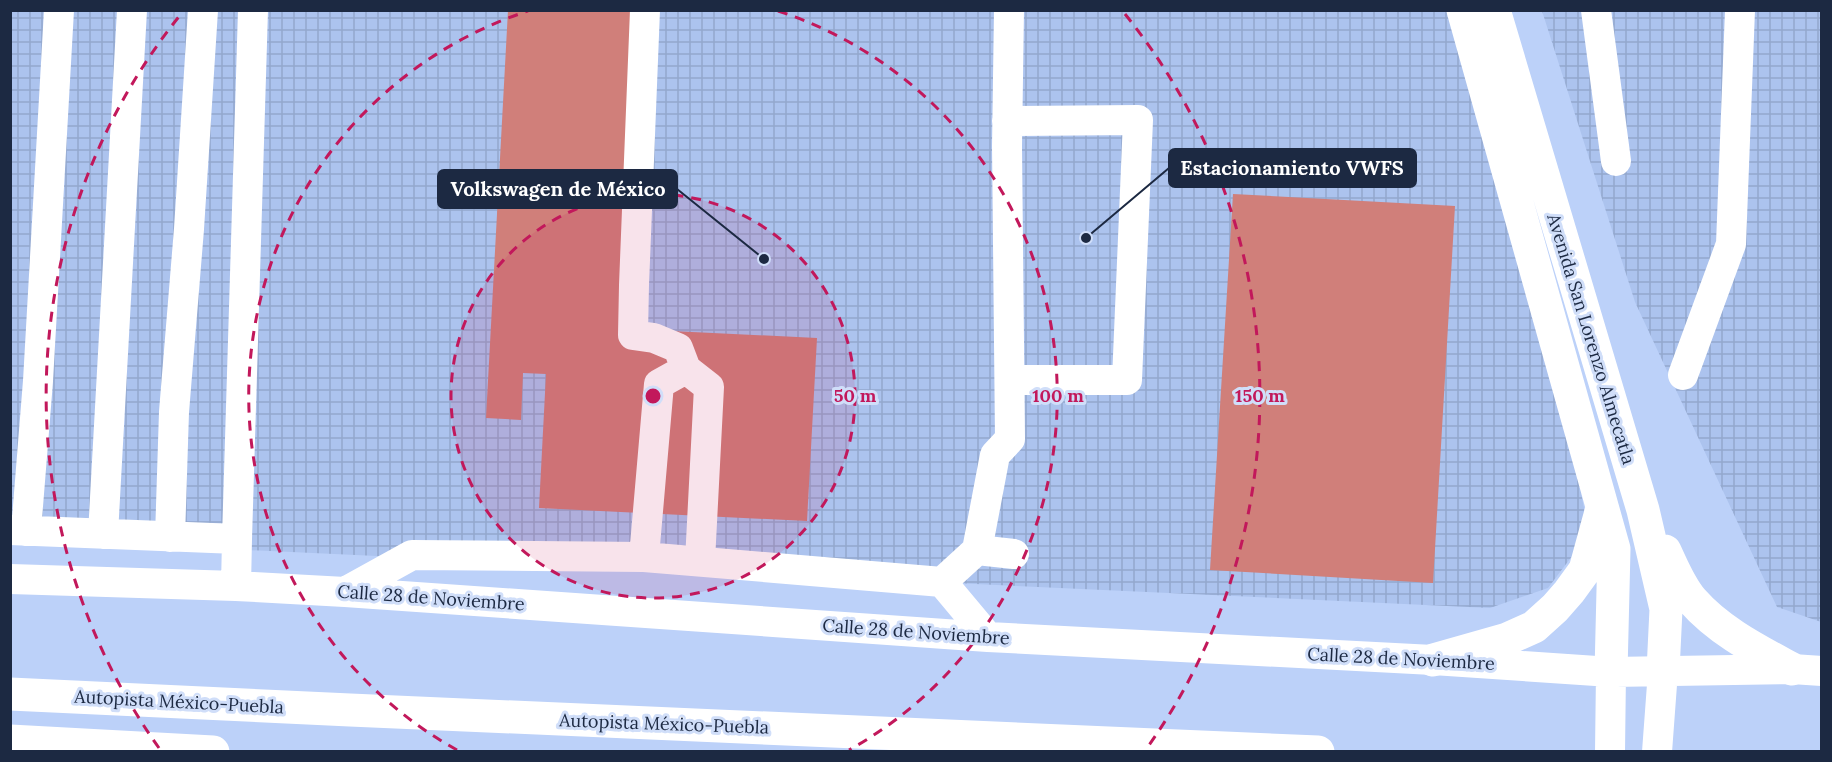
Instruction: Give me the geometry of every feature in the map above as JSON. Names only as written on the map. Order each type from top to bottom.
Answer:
[{"type":"main road","name":"Avenida San Lorenzo Almecatla","points":[[1463,10],[1614,549],[1611,672]]},
{"type":"main road","name":"Avenida San Lorenzo Almecatla","points":[[1494,10],[1642,510],[1666,609],[1663,671]]},
{"type":"main road","points":[[1432,660],[1507,639],[1534,627],[1555,608],[1585,570],[1602,506]]},
{"type":"main road","points":[[1642,510],[1658,534],[1680,582],[1691,599],[1707,615],[1729,632],[1807,670]]},
{"type":"main road","name":"Autopista México-Puebla","points":[[10,694],[1318,752]]},
{"type":"main road","points":[[10,712],[424,733],[888,752]]},
{"type":"main road","points":[[10,741],[213,752]]},
{"type":"street","points":[[59,10],[38,381],[18,530],[237,539]]},
{"type":"street","points":[[103,534],[132,10]]},
{"type":"street","points":[[170,537],[174,412],[203,10]]},
{"type":"street","points":[[236,586],[253,10]]},
{"type":"street","points":[[645,10],[633,335],[654,338],[678,348],[686,369],[709,387],[700,561]]},
{"type":"street","points":[[942,582],[977,550],[994,455],[1010,439],[1007,122],[1009,10]]},
{"type":"street","points":[[1596,10],[1616,161]]},
{"type":"street","points":[[1683,375],[1731,244],[1740,10]]},
{"type":"street","points":[[1007,122],[1138,120],[1127,380],[1010,380]]},
{"type":"street","points":[[644,558],[659,384],[686,369]]},
{"type":"street","points":[[977,550],[1014,554]]},
{"type":"street","points":[[345,592],[412,555],[644,558],[700,561],[942,582],[988,637]]},
{"type":"street","name":"Calle 28 de Noviembre","points":[[10,579],[345,592],[988,637],[1432,660],[1611,672],[1807,670]]},
{"type":"street","points":[[1657,752],[1663,671]]},
{"type":"street","points":[[1610,752],[1611,672]]},
{"type":"shaded area","points":[[1447,10],[1577,471],[1584,508],[1585,539],[1548,588],[1490,608],[11,539],[11,11]]},
{"type":"shaded area","points":[[1542,11],[1821,11],[1821,622],[1777,607],[1635,302]]},
{"type":"building","points":[[508,10],[641,10],[630,329],[817,338],[807,521],[539,508],[546,374],[523,373],[521,420],[486,418]]},
{"type":"building","points":[[1233,194],[1455,206],[1433,583],[1210,570]]},
{"type":"place","name":"Estacionamiento VWFS","points":[[1086,238]]},
{"type":"place","name":"Volkswagen de México","points":[[764,259]]}]
